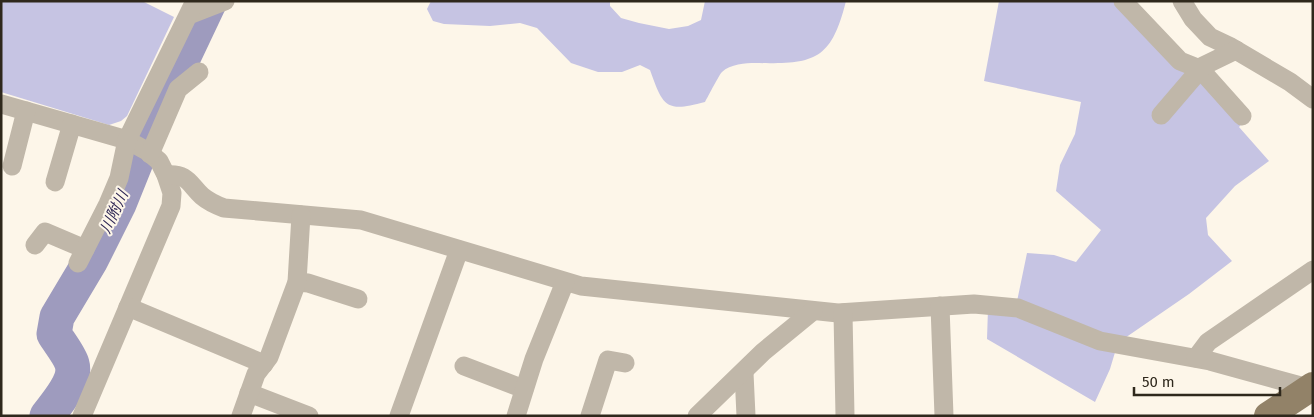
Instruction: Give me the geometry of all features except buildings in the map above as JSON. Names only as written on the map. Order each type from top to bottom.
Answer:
[{"type":"main road","points":[[1268,416],[1311,387]]},
{"type":"street","points":[[1123,1],[1180,61],[1200,70],[1242,116]]},
{"type":"street","points":[[1182,1],[1193,19],[1210,37],[1290,82],[1313,100]]},
{"type":"street","points":[[139,147],[205,7]]},
{"type":"street","points":[[1161,115],[1203,66],[1236,50]]},
{"type":"street","points":[[36,245],[45,232],[82,256],[119,178],[178,89],[200,72]]},
{"type":"street","points":[[1,104],[72,124],[139,147],[159,161],[172,193],[171,206],[82,416]]},
{"type":"street","points":[[12,166],[26,111]]},
{"type":"street","points":[[55,182],[72,124]]},
{"type":"street","points":[[166,175],[176,174],[185,177],[203,196],[224,208],[361,220],[581,286],[843,313],[974,304],[1018,308],[1100,341],[1196,358],[1311,387]]},
{"type":"street","points":[[241,416],[256,374],[269,357],[297,282],[301,215]]},
{"type":"street","points":[[399,416],[459,250]]},
{"type":"street","points":[[1196,358],[1208,342],[1313,270]]},
{"type":"street","points":[[297,282],[308,283],[358,299]]},
{"type":"street","points":[[516,416],[534,359],[565,282]]},
{"type":"street","points":[[940,306],[944,416]]},
{"type":"street","points":[[128,307],[264,364]]},
{"type":"street","points":[[697,416],[744,373],[763,352],[813,311]]},
{"type":"street","points":[[843,313],[846,416]]},
{"type":"street","points":[[590,416],[608,360],[625,363]]},
{"type":"street","points":[[464,366],[524,389]]},
{"type":"street","points":[[744,373],[746,416]]},
{"type":"street","points":[[249,393],[309,416]]},
{"type":"shaded area","points":[[1,1],[142,1],[174,17],[127,116],[121,121],[109,125],[1,92]]},
{"type":"shaded area","points":[[431,1],[610,1],[610,6],[621,18],[669,29],[688,26],[701,20],[705,1],[846,1],[834,37],[826,48],[817,55],[805,60],[792,62],[747,63],[729,67],[721,74],[705,102],[681,107],[667,104],[658,92],[650,70],[640,65],[622,72],[598,72],[571,63],[537,28],[520,23],[490,26],[444,24],[433,21],[427,9]]},
{"type":"shaded area","points":[[999,1],[1129,1],[1249,116],[1239,127],[1269,161],[1235,186],[1206,218],[1208,235],[1232,261],[1189,294],[1122,340],[1116,349],[1110,369],[1095,402],[987,339],[988,309],[1015,311],[1027,253],[1054,255],[1076,262],[1101,230],[1056,191],[1060,165],[1075,134],[1081,102],[984,81]]},
{"type":"waterway","name":"川附川","points":[[47,416],[65,392],[73,371],[69,357],[54,334],[57,317],[91,260],[119,204],[148,132],[210,1]]}]
